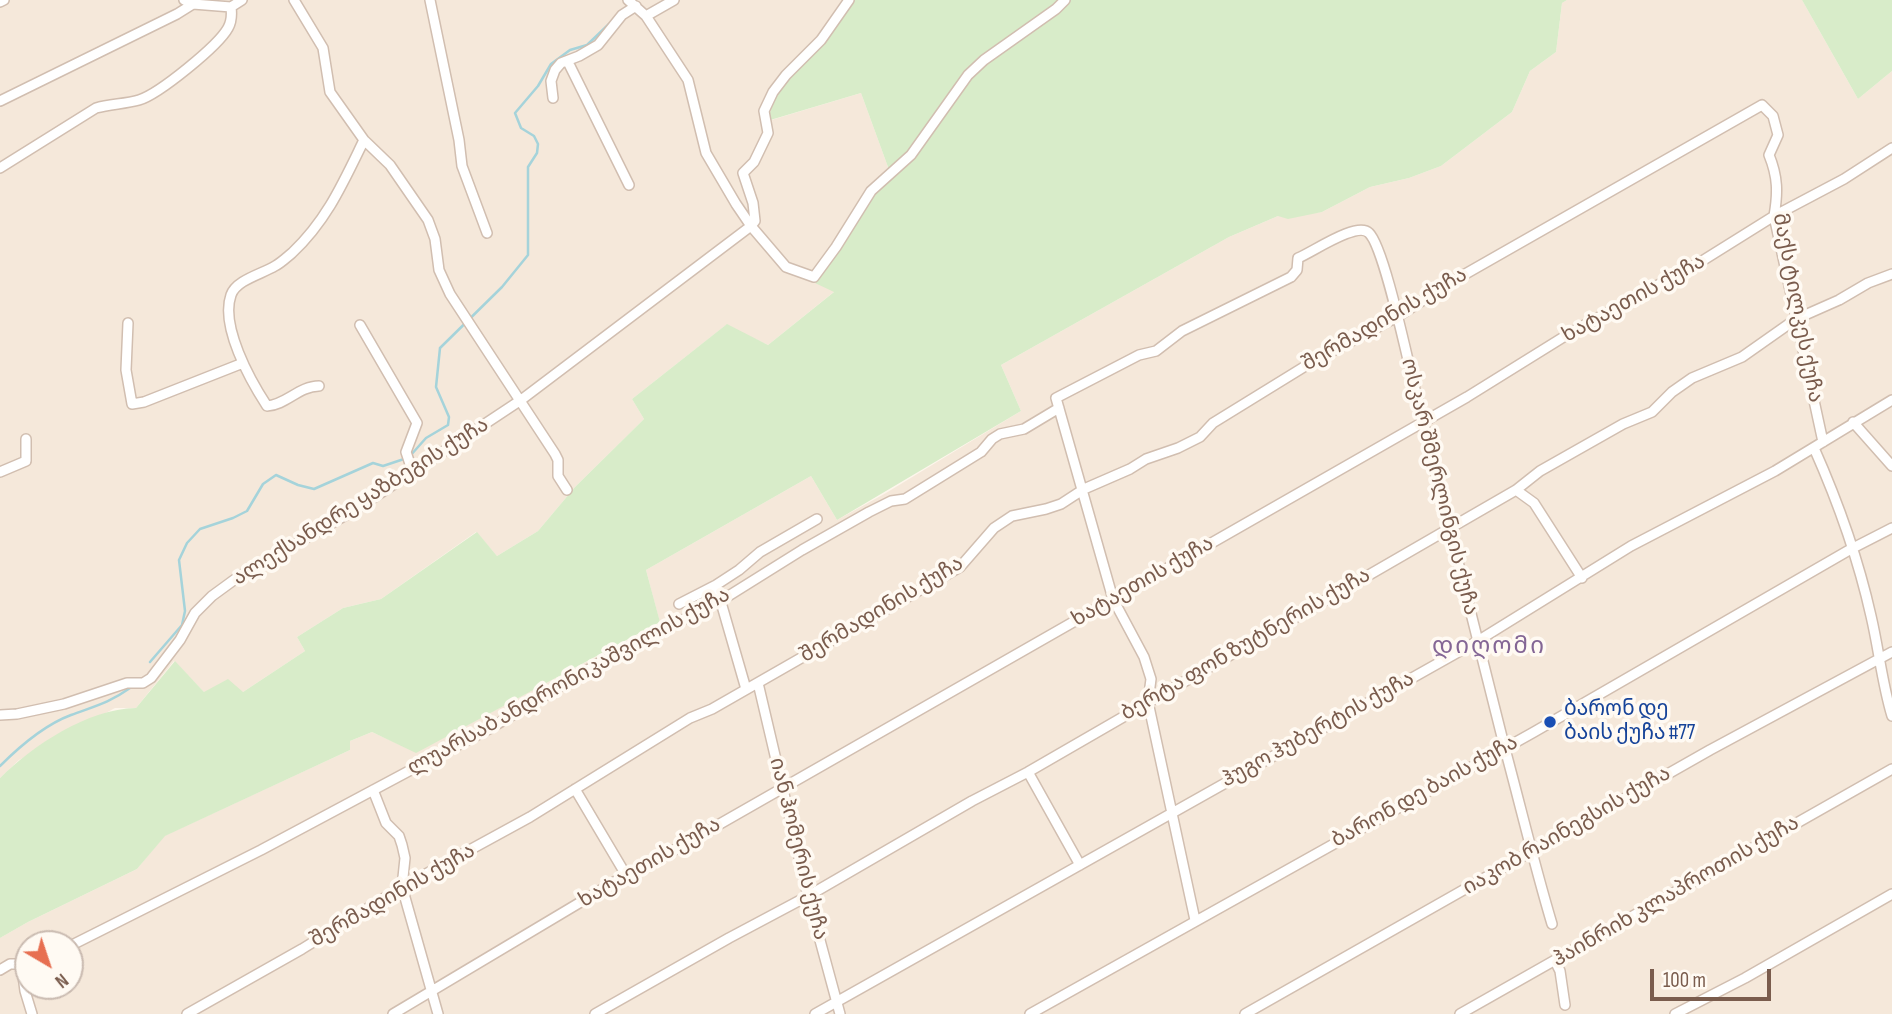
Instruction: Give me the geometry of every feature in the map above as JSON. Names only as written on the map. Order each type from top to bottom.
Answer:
[{"type":"street","points":[[0,101],[177,14],[188,2],[231,7],[242,0]]},
{"type":"street","points":[[295,0],[323,48],[330,92],[364,140],[390,165],[428,220],[435,239],[439,270],[450,294],[555,454],[558,460],[558,476],[567,490]]},
{"type":"street","points":[[430,0],[462,166],[487,233]]},
{"type":"street","points":[[646,16],[674,0]]},
{"type":"street","points":[[751,226],[755,221],[753,203],[743,173],[754,162],[768,133],[764,111],[773,92],[786,75],[821,40],[849,0]]},
{"type":"street","points":[[553,99],[551,81],[555,70],[561,63],[568,62],[598,45],[632,3],[646,16],[688,80],[706,152],[751,226],[786,267],[814,277],[871,191],[911,155],[968,75],[1065,0]]},
{"type":"street","points":[[0,168],[96,108],[150,96],[199,59],[223,36],[230,25],[231,7]]},
{"type":"street","points":[[568,62],[629,185]]},
{"type":"street","name":"შერმადინის ქუჩა","points":[[187,1014],[302,949],[402,887],[530,817],[690,718],[712,709],[960,567],[994,528],[1012,516],[1061,504],[1084,489],[1146,459],[1200,437],[1213,423],[1312,362],[1397,317],[1465,274],[1762,106],[1773,116],[1778,135]]},
{"type":"street","name":"მაქს ტილკეს ქუჩა","points":[[1778,135],[1769,155],[1777,175],[1774,216],[1823,442]]},
{"type":"street","points":[[319,386],[309,386],[274,405],[267,406],[243,363],[229,317],[230,297],[234,288],[278,265],[314,230],[340,191],[364,140]]},
{"type":"street","name":"ხატაეთის ქუჩა","points":[[393,1014],[626,875],[662,857],[1423,422],[1570,334],[1702,261],[1774,216],[1844,179],[1892,148]]},
{"type":"street","name":"ალექსანდრე ყაზბეგის ქუჩა","points":[[0,715],[64,704],[127,683],[143,683],[160,668],[195,613],[212,596],[238,577],[358,508],[522,400],[751,226]]},
{"type":"street","name":"ოსკარ შმერლინგის ქუჩა","points":[[1059,408],[1056,398],[1139,355],[1156,351],[1182,331],[1291,276],[1297,270],[1298,258],[1353,229],[1369,232],[1380,254],[1397,317],[1476,642],[1530,851],[1552,924]]},
{"type":"street","name":"ბერტა ფონ ზუტნერის ქუჩა","points":[[595,1014],[808,896],[971,801],[1028,772],[1516,490],[1540,471],[1623,424],[1652,412],[1672,392],[1692,378],[1742,357],[1796,319],[1892,274]]},
{"type":"street","points":[[128,323],[126,370],[132,404],[144,402],[243,363]]},
{"type":"street","points":[[360,325],[417,423],[406,452],[412,470]]},
{"type":"street","name":"ჰუგო ჰუბერტის ქუჩა","points":[[815,1014],[1476,642],[1631,546],[1682,522],[1814,448],[1892,400]]},
{"type":"street","points":[[1059,408],[1113,599],[1144,657],[1151,679],[1148,702],[1195,920]]},
{"type":"street","name":"ლუარსაბ ანდრონიკაშვილის ქუჩა","points":[[84,939],[261,850],[489,729],[611,656],[722,600],[847,525],[891,501],[905,499],[938,480],[981,452],[1000,434],[1024,429],[1059,408]]},
{"type":"street","points":[[1853,422],[1892,466]]},
{"type":"street","points":[[0,472],[26,461],[26,439]]},
{"type":"street","points":[[1814,448],[1836,498],[1871,614],[1883,687],[1892,716]]},
{"type":"street","points":[[1516,490],[1534,503],[1582,578]]},
{"type":"street","points":[[679,604],[716,585],[760,552],[817,519]]},
{"type":"street","name":"ბარონ დე ბაის ქუჩა","points":[[1030,1014],[1892,528]]},
{"type":"street","points":[[716,585],[746,689]]},
{"type":"street","name":"იაკობ რაინეგსის ქუჩა","points":[[1245,1014],[1710,750],[1892,652]]},
{"type":"street","name":"იან ჰომერის ქუჩა","points":[[758,683],[808,896],[841,1014]]},
{"type":"street","name":"ჰაინრიხ კლაპროთის ქუჩა","points":[[1460,1014],[1892,769]]},
{"type":"street","points":[[1028,772],[1080,865]]},
{"type":"street","points":[[575,789],[626,875]]},
{"type":"street","points":[[373,790],[386,823],[399,836],[402,845],[405,858],[402,887],[438,1014]]},
{"type":"street","points":[[1675,1014],[1745,978],[1892,894]]},
{"type":"street","points":[[1555,961],[1560,971],[1565,1005]]},
{"type":"shaded area","points":[[0,0],[852,0],[768,121],[861,93],[892,178],[869,200],[815,282],[835,291],[768,345],[726,325],[632,399],[644,419],[575,487],[538,531],[497,556],[476,532],[381,599],[343,608],[297,637],[305,651],[243,692],[204,692],[174,661],[136,708],[115,708],[19,760],[0,778]]},
{"type":"shaded area","points":[[1567,0],[1802,0],[1858,99],[1892,71],[1892,1014],[0,1014],[0,938],[14,930],[28,922],[137,869],[164,836],[350,750],[350,741],[372,732],[416,752],[660,623],[646,570],[811,476],[837,520],[886,493],[1021,411],[1001,365],[1229,237],[1278,216],[1322,212],[1370,187],[1409,178],[1441,166],[1512,112],[1530,71],[1556,52],[1562,3]]},
{"type":"green space","points":[[852,0],[1567,0],[1562,3],[1556,52],[1530,71],[1512,112],[1441,166],[1409,178],[1370,187],[1322,212],[1288,219],[1278,216],[1229,237],[1001,365],[1021,411],[837,520],[811,476],[646,570],[660,622],[416,753],[372,732],[350,741],[350,750],[165,836],[137,869],[0,938],[0,778],[29,753],[80,722],[117,710],[136,708],[175,661],[204,692],[228,679],[243,692],[305,651],[297,637],[343,608],[381,599],[477,532],[497,556],[538,531],[575,487],[644,419],[632,399],[727,324],[768,345],[834,292],[815,283],[869,200],[892,178],[861,93],[767,121],[780,85]]},
{"type":"green space","points":[[1802,0],[1892,0],[1892,71],[1858,99]]},
{"type":"waterway","points":[[410,456],[426,438],[448,425],[449,417],[436,387],[440,348],[502,287],[528,255],[528,167],[537,153],[538,144],[534,136],[521,128],[515,113],[538,86],[551,64],[570,50],[587,45],[609,24]]},
{"type":"waterway","points":[[150,662],[182,625],[185,611],[179,560],[187,543],[200,529],[247,511],[263,484],[276,475],[314,489],[373,463],[383,466],[404,459]]},
{"type":"waterway","points":[[0,766],[51,724],[108,701],[130,688]]},
{"type":"place","name":"ბარონ დე ბაის ქუჩა #77","points":[[1550,722]]},
{"type":"district","name":"დიღომი","points":[[1489,647]]}]
